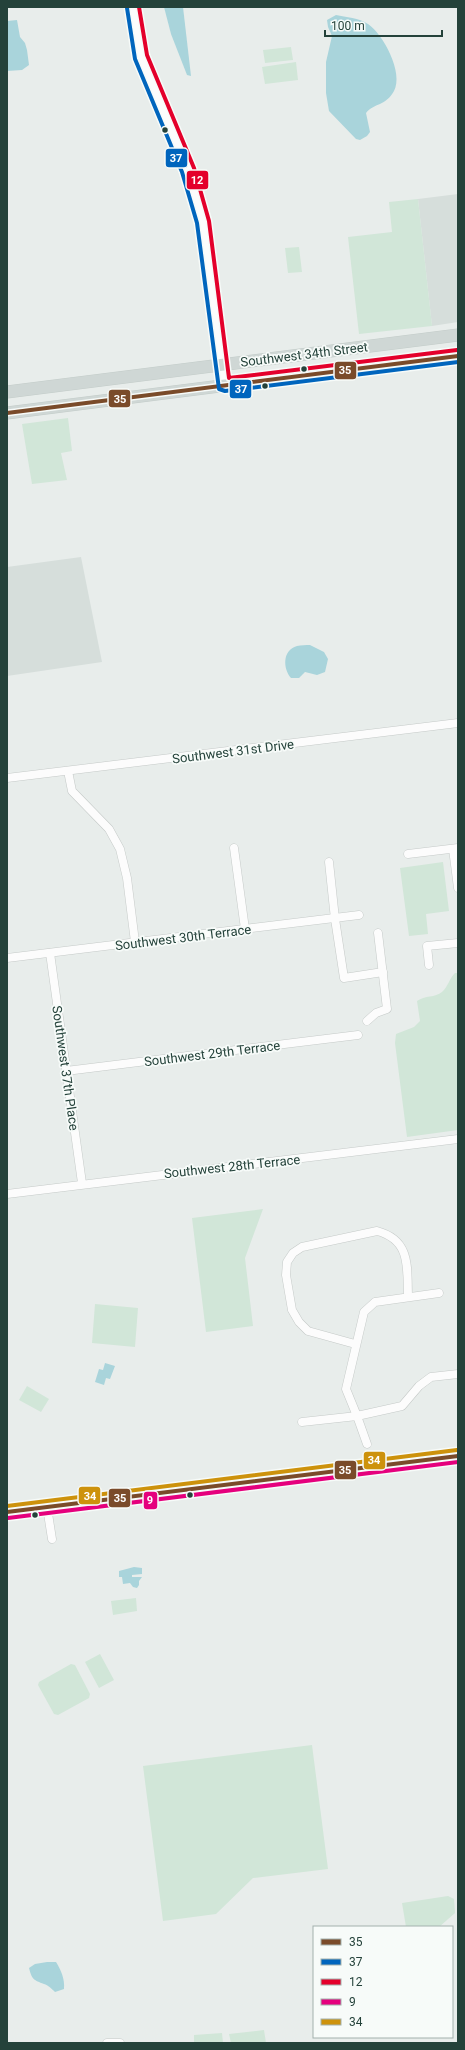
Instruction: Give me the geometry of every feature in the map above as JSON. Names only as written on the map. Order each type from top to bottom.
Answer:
[{"type":"main road","name":"Southwest 34th Street","points":[[7,392],[458,335]]},
{"type":"main road","name":"Southwest 34th Street","points":[[7,413],[458,356]]},
{"type":"street","points":[[133,7],[142,61],[188,170],[201,214],[224,385]]},
{"type":"street","name":"Southwest 31st Drive","points":[[7,778],[458,723]]},
{"type":"street","points":[[68,771],[72,791],[109,829],[120,849],[127,878],[135,942]]},
{"type":"street","points":[[234,848],[245,929]]},
{"type":"street","points":[[408,854],[456,849],[458,888]]},
{"type":"street","points":[[329,862],[335,919],[344,978],[383,972]]},
{"type":"street","name":"Southwest 30th Terrace","points":[[7,958],[359,915]]},
{"type":"street","points":[[367,1021],[376,1013],[387,1009],[378,933]]},
{"type":"street","points":[[428,965],[427,946],[458,943]]},
{"type":"street","name":"Southwest 37th Place","points":[[50,953],[82,1184]]},
{"type":"street","name":"Southwest 29th Terrace","points":[[66,1071],[358,1035]]},
{"type":"street","name":"Southwest 28th Terrace","points":[[7,1194],[297,1160],[458,1139]]},
{"type":"street","points":[[355,1344],[308,1331],[299,1322],[292,1310],[286,1276],[287,1262],[293,1253],[302,1247],[377,1231],[388,1234],[398,1240],[406,1259],[408,1296]]},
{"type":"street","points":[[367,1444],[346,1389],[355,1344],[364,1312],[375,1302],[408,1296],[439,1293]]},
{"type":"street","points":[[302,1422],[357,1416],[402,1406],[419,1386],[431,1377],[458,1374]]},
{"type":"street","points":[[7,1512],[458,1456]]},
{"type":"street","points":[[47,1507],[52,1539]]},
{"type":"street","points":[[107,2043],[120,2043]]},
{"type":"shaded area","points":[[458,194],[458,322],[432,326],[418,199]]},
{"type":"shaded area","points":[[81,557],[102,662],[7,676],[7,567]]},
{"type":"green space","points":[[291,47],[293,60],[265,63],[263,50]]},
{"type":"green space","points":[[296,62],[298,80],[265,84],[262,67]]},
{"type":"green space","points":[[418,199],[432,326],[359,334],[348,237],[392,232],[389,202]]},
{"type":"green space","points":[[299,247],[302,272],[288,273],[285,248]]},
{"type":"green space","points":[[68,418],[72,451],[61,453],[67,480],[32,484],[22,424]]},
{"type":"green space","points":[[443,862],[449,911],[426,914],[428,934],[409,936],[400,868]]},
{"type":"green space","points":[[455,973],[458,973],[458,1130],[407,1137],[395,1043],[396,1034],[414,1027],[420,1021],[417,1001],[442,992]]},
{"type":"green space","points":[[263,1209],[245,1258],[253,1326],[206,1332],[192,1218]]},
{"type":"green space","points":[[95,1304],[138,1308],[135,1347],[92,1343]]},
{"type":"green space","points":[[27,1386],[49,1399],[41,1412],[19,1400]]},
{"type":"green space","points":[[136,1598],[137,1611],[113,1615],[111,1601]]},
{"type":"green space","points":[[100,1654],[114,1680],[99,1688],[85,1662]]},
{"type":"green space","points":[[71,1664],[75,1665],[90,1694],[89,1698],[58,1715],[54,1714],[38,1685],[39,1682]]},
{"type":"green space","points":[[312,1745],[328,1869],[253,1878],[216,1914],[163,1921],[143,1766]]},
{"type":"green space","points":[[448,1896],[454,1899],[455,1913],[440,1926],[406,1926],[402,1903]]},
{"type":"green space","points":[[264,2030],[266,2043],[231,2043],[229,2034]]},
{"type":"green space","points":[[222,2033],[223,2043],[194,2043],[194,2035]]},
{"type":"water","points":[[164,7],[183,7],[191,76],[187,75],[171,34]]},
{"type":"water","points":[[336,15],[361,20],[374,29],[380,36],[390,54],[396,74],[396,83],[391,96],[366,113],[370,132],[367,136],[360,140],[356,139],[329,111],[326,93],[326,62],[332,36],[327,20]]},
{"type":"water","points":[[17,20],[20,37],[25,43],[27,50],[29,65],[22,70],[7,71],[7,21]]},
{"type":"water","points":[[302,645],[310,645],[324,652],[328,659],[325,672],[317,675],[305,672],[299,678],[291,678],[286,670],[286,656],[292,648]]},
{"type":"water","points":[[105,1363],[115,1366],[110,1379],[106,1378],[104,1385],[95,1382],[99,1369],[103,1370]]},
{"type":"water","points":[[134,1567],[142,1568],[142,1574],[132,1575],[132,1577],[142,1577],[137,1588],[133,1587],[130,1583],[123,1584],[122,1577],[119,1577],[119,1571]]},
{"type":"water","points":[[56,1962],[60,1968],[64,1982],[64,1989],[55,1992],[48,1986],[32,1977],[29,1968],[35,1964]]},
{"type":"transit line","name":"12","points":[[139,7],[147,55],[194,168],[209,221],[229,378],[457,350]]},
{"type":"transit line","name":"37","points":[[127,8],[135,59],[182,172],[197,223],[219,389],[225,391],[458,362]]},
{"type":"transit line","name":"35","points":[[7,413],[458,356]]},
{"type":"transit line","name":"34","points":[[7,1506],[457,1450]]},
{"type":"transit line","name":"35","points":[[7,1512],[458,1456]]},
{"type":"transit line","name":"9","points":[[8,1518],[458,1462]]}]
